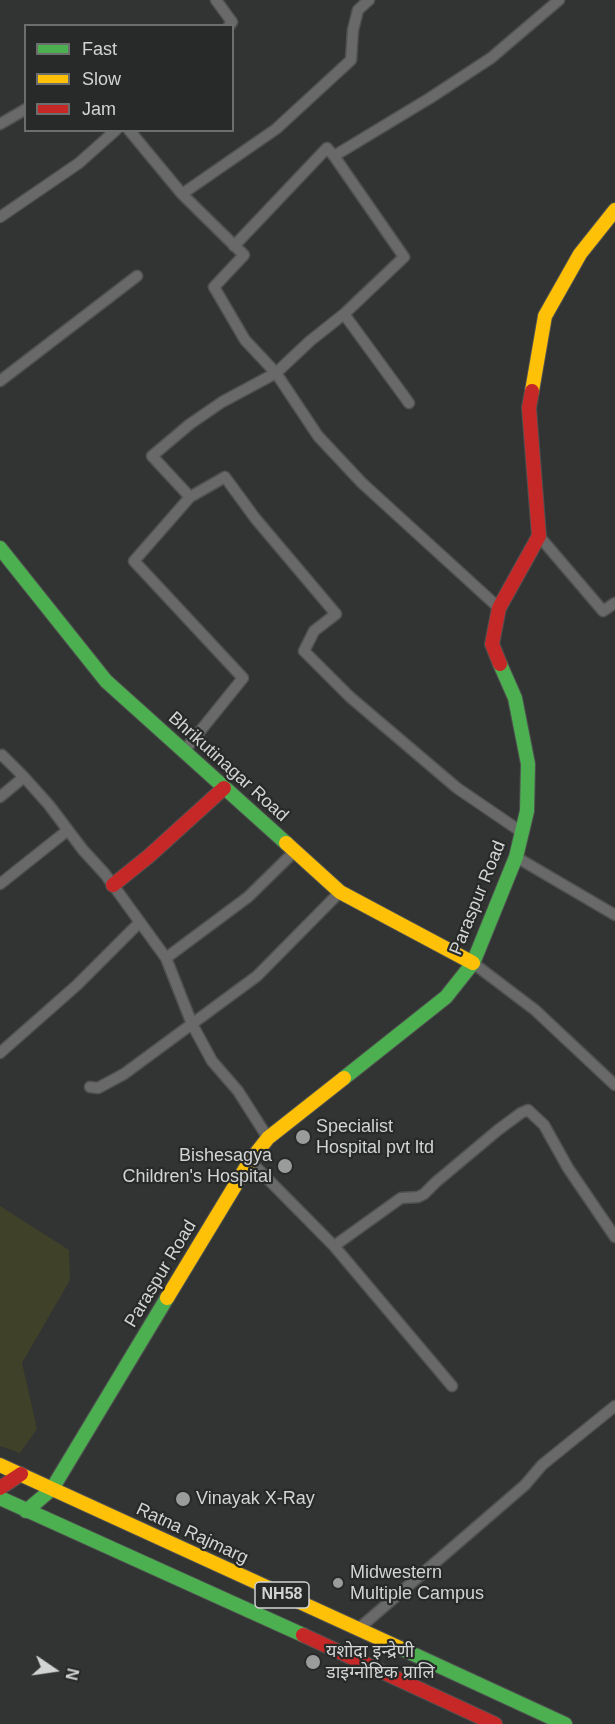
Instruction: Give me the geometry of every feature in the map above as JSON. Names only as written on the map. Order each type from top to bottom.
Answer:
[{"type":"main road","points":[[539,536],[529,408],[545,316],[580,254],[615,210]]},
{"type":"main road","name":"Paraspur Road","points":[[26,1511],[52,1489],[250,1161],[268,1138],[446,997],[473,963],[516,857],[526,811],[528,764],[515,698],[492,644],[499,608],[539,536]]},
{"type":"main road","name":"Bhrikutinagar Road","points":[[0,549],[106,681],[340,892],[473,963]]},
{"type":"main road","points":[[113,885],[149,856],[224,788]]},
{"type":"main road","name":"Ratna Rajmarg","points":[[0,1465],[565,1724]]},
{"type":"main road","points":[[0,1488],[21,1474]]},
{"type":"main road","name":"NH58","points":[[0,1498],[495,1724]]},
{"type":"street","points":[[216,0],[232,22],[230,24]]},
{"type":"street","points":[[182,194],[276,129],[351,60],[353,30],[358,10],[369,0]]},
{"type":"street","points":[[334,156],[491,58],[559,0]]},
{"type":"street","points":[[0,124],[24,110]]},
{"type":"street","points":[[0,217],[79,163],[115,132]]},
{"type":"street","points":[[131,132],[182,194],[244,255],[214,287],[245,340],[276,373],[318,436],[362,483],[499,608]]},
{"type":"street","points":[[190,497],[152,456],[190,424],[222,402],[276,373],[310,341],[344,314],[404,257],[327,148],[234,246]]},
{"type":"street","points":[[0,381],[137,276]]},
{"type":"street","points":[[344,314],[409,403]]},
{"type":"street","points":[[184,751],[243,678],[134,561],[190,497],[225,477],[255,518],[336,614],[314,631],[304,651],[350,697],[456,788],[523,833]]},
{"type":"street","points":[[539,536],[603,611],[615,603]]},
{"type":"street","points":[[0,756],[2,755],[24,777],[68,830],[113,885],[166,958],[192,1024],[212,1061],[238,1091],[268,1138]]},
{"type":"street","points":[[0,797],[24,777]]},
{"type":"street","points":[[0,884],[68,830]]},
{"type":"street","points":[[166,958],[248,897],[295,851]]},
{"type":"street","points":[[516,857],[615,915]]},
{"type":"street","points":[[90,1087],[98,1088],[124,1074],[257,976],[340,892]]},
{"type":"street","points":[[0,1053],[76,985],[139,923]]},
{"type":"street","points":[[473,963],[535,1010],[614,1082]]},
{"type":"street","points":[[334,1246],[401,1197],[418,1197],[424,1194],[498,1130],[528,1110],[544,1125],[568,1168],[615,1237]]},
{"type":"street","points":[[250,1161],[334,1246],[452,1386]]},
{"type":"street","points":[[357,1630],[525,1485],[542,1465],[615,1406]]},
{"type":"green space","points":[[0,1206],[69,1250],[70,1280],[22,1363],[37,1429],[20,1453],[0,1446]]},
{"type":"traffic: fast","points":[[0,548],[106,681],[286,843]]},
{"type":"traffic: fast","points":[[344,1078],[446,997],[473,963],[516,857],[527,811],[528,764],[515,698],[500,664]]},
{"type":"traffic: fast","points":[[26,1511],[52,1489],[167,1298]]},
{"type":"traffic: fast","points":[[0,1498],[303,1635]]},
{"type":"traffic: fast","points":[[400,1648],[565,1724]]},
{"type":"traffic: slow","points":[[532,391],[545,316],[580,254],[615,210]]},
{"type":"traffic: slow","points":[[286,843],[340,892],[473,963]]},
{"type":"traffic: slow","points":[[167,1298],[250,1161],[268,1138],[344,1078]]},
{"type":"traffic: slow","points":[[0,1465],[400,1648]]},
{"type":"traffic: jam","points":[[500,664],[492,644],[499,608],[539,536],[529,408],[532,391]]},
{"type":"traffic: jam","points":[[113,885],[149,856],[224,788]]},
{"type":"traffic: jam","points":[[0,1488],[21,1474]]},
{"type":"traffic: jam","points":[[303,1635],[495,1724]]},
{"type":"place","name":"Specialist Hospital pvt ltd","points":[[303,1137]]},
{"type":"place","name":"Bishesagya Children's Hospital","points":[[285,1166]]},
{"type":"place","name":"Vinayak X-Ray","points":[[183,1499]]},
{"type":"place","name":"Midwestern Multiple Campus","points":[[338,1583]]},
{"type":"place","name":"यशोदा इन्द्रेणी डाइग्नोष्टिक प्रालि","points":[[313,1662]]}]
